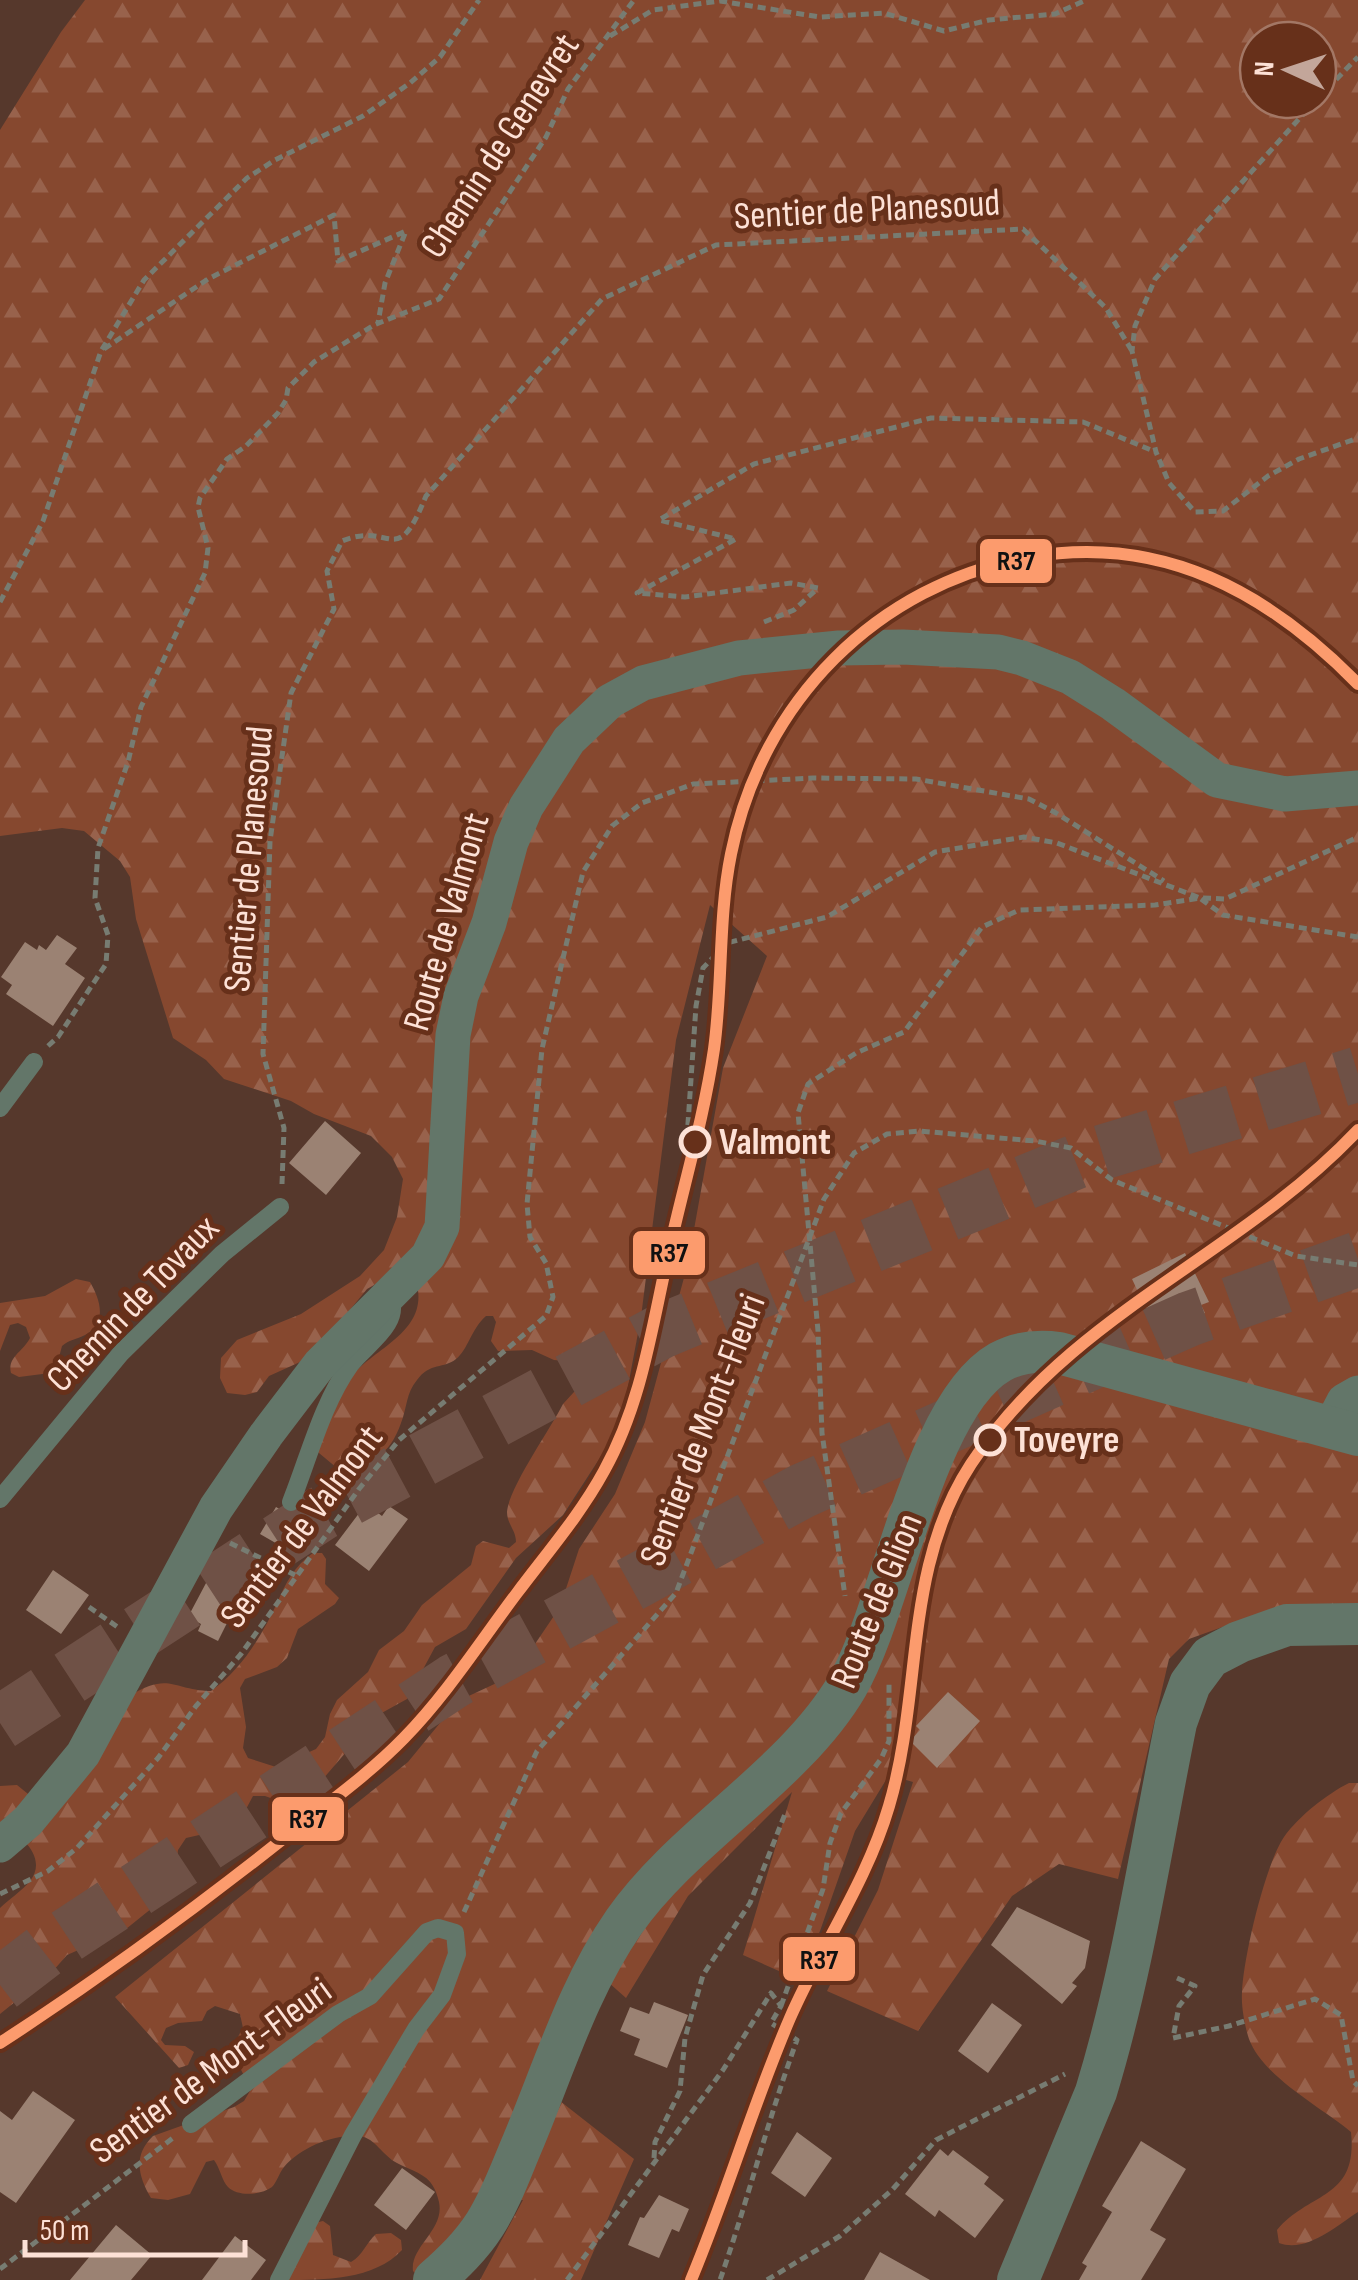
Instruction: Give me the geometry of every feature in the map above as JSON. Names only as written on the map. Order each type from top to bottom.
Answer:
[{"type":"street","name":"Route de Valmont","points":[[0,1845],[28,1822],[84,1754],[216,1508],[266,1435],[320,1364],[428,1256],[442,1227],[454,1035],[462,996],[489,923],[511,842],[526,807],[569,740],[610,701],[644,683],[739,658],[903,647],[998,652],[1070,677],[1217,780],[1284,794],[1324,794],[1358,788]]},
{"type":"street","name":"Route de Glion","points":[[434,2280],[464,2253],[486,2223],[590,1981],[625,1920],[664,1874],[809,1736],[849,1682],[951,1416],[969,1389],[1001,1362],[1040,1350],[1344,1432]]},
{"type":"street","points":[[1344,1432],[1344,1401],[1358,1394]]},
{"type":"street","points":[[1018,2280],[1106,2060],[1126,1980],[1176,1723],[1190,1684],[1210,1657],[1239,1642],[1287,1625],[1358,1624]]},
{"type":"lane","points":[[0,1108],[34,1062]]},
{"type":"lane","name":"Chemin de Tovaux","points":[[0,1499],[121,1353],[196,1278],[280,1207]]},
{"type":"lane","points":[[291,1502],[342,1376],[387,1325],[393,1302],[389,1295]]},
{"type":"lane","name":"Sentier de Mont-Fleuri","points":[[191,2124],[338,2014],[370,1996],[426,1932],[447,1929],[454,1933]]},
{"type":"lane","points":[[278,2280],[353,2135],[416,2029],[442,1996],[457,1954],[454,1933]]},
{"type":"path","points":[[0,602],[43,521],[102,351],[144,280],[247,178],[363,116],[410,83],[440,57],[479,0]]},
{"type":"path","name":"Chemin de Genevret","points":[[34,1062],[58,1037],[106,964],[108,935],[96,898],[98,848],[128,762],[141,707],[205,572],[208,548],[198,507],[200,498],[226,459],[246,446],[278,412],[294,380],[314,362],[378,324],[440,299],[546,137],[568,89],[634,0]]},
{"type":"path","points":[[608,37],[653,10],[720,1],[820,17],[884,13],[944,31],[989,20],[1055,14],[1086,0]]},
{"type":"path","points":[[1338,77],[1358,57]]},
{"type":"path","points":[[1298,120],[1155,280],[1135,326],[1132,351],[1156,452],[1168,484],[1195,512],[1223,511],[1299,458],[1358,438]]},
{"type":"path","points":[[102,351],[208,279],[334,215],[338,262],[406,231],[385,283],[378,324]]},
{"type":"path","name":"Sentier de Planesoud","points":[[280,1207],[284,1128],[263,1054],[270,841],[291,693],[334,609],[327,571],[342,542],[355,536],[398,540],[411,532],[426,496],[602,299],[716,244],[1023,229],[1106,308],[1132,351]]},
{"type":"path","points":[[762,622],[794,610],[818,588],[791,583],[685,597],[637,593],[736,539],[659,520],[754,464],[931,418],[1083,422],[1156,452]]},
{"type":"path","name":"Sentier de Valmont","points":[[0,1894],[48,1871],[76,1848],[158,1758],[399,1440],[546,1316],[553,1297],[546,1263],[530,1237],[527,1204],[542,1049],[584,872],[612,826],[642,803],[693,784],[813,778],[916,779],[1029,799],[1223,915],[1358,936]]},
{"type":"path","points":[[841,1579],[822,1433],[818,1331],[798,1112],[808,1084],[856,1054],[904,1032],[982,928],[1019,910],[1224,899],[1358,836]]},
{"type":"path","points":[[688,1138],[696,1006],[703,968],[727,943],[827,917],[936,852],[1024,837],[1057,843],[1200,898]]},
{"type":"path","name":"Sentier de Mont-Fleuri","points":[[454,1933],[537,1751],[676,1593],[824,1199],[854,1153],[887,1134],[919,1131],[1071,1148],[1112,1180],[1296,1256],[1358,1264]]},
{"type":"path","points":[[230,1542],[295,1575]]},
{"type":"path","points":[[720,2280],[743,2214],[767,2122],[798,2040],[771,2023],[822,1889],[830,1843],[841,1813],[881,1759],[889,1741],[888,1682],[884,1666],[866,1641]]},
{"type":"path","points":[[654,2161],[654,2142],[680,2091],[685,2038],[702,1975],[750,1903],[790,1802]]},
{"type":"path","points":[[1177,1978],[1194,1986],[1179,2006],[1173,2038],[1229,2026],[1315,1999],[1340,2015],[1353,2081],[1358,2086]]},
{"type":"path","points":[[567,2280],[723,2070],[772,1993],[780,2006]]},
{"type":"path","points":[[766,2280],[840,2236],[892,2190],[936,2140],[1054,2077]]},
{"type":"path","name":"Sentier de Mont-Fleuri","points":[[0,2270],[191,2124]]},
{"type":"green space","points":[[85,0],[1358,0],[1358,1604],[1278,1607],[1189,1639],[1169,1659],[1118,1879],[1059,1864],[1012,1896],[918,2031],[827,1991],[878,1890],[913,1782],[889,1775],[855,1831],[820,1931],[797,1979],[743,1955],[792,1792],[688,1896],[626,1998],[608,1982],[560,2101],[634,2159],[581,2280],[480,2280],[523,2200],[491,2203],[418,2276],[413,2271],[414,2262],[439,2212],[436,2193],[424,2176],[392,2160],[360,2136],[340,2137],[309,2148],[291,2160],[272,2187],[262,2192],[243,2194],[232,2190],[214,2160],[206,2162],[190,2194],[168,2200],[151,2198],[143,2182],[140,2158],[153,2136],[234,2107],[250,2091],[235,2053],[243,2028],[240,2014],[215,2006],[202,2021],[166,2028],[161,2040],[165,2045],[185,2046],[194,2052],[188,2065],[179,2068],[115,1997],[408,1762],[458,1701],[514,1675],[560,1607],[579,1549],[615,1494],[645,1422],[688,1263],[723,1068],[767,956],[710,905],[676,1040],[641,1317],[622,1418],[563,1515],[516,1558],[466,1629],[435,1647],[407,1699],[378,1715],[316,1787],[287,1804],[253,1796],[232,1835],[208,1833],[186,1838],[178,1850],[173,1885],[167,1896],[126,1929],[67,1955],[0,2014],[0,1908],[30,1881],[36,1864],[24,1841],[0,1829],[0,1786],[17,1785],[33,1798],[129,1696],[143,1689],[163,1683],[211,1691],[250,1652],[296,1569],[313,1553],[322,1553],[326,1559],[325,1584],[339,1598],[298,1629],[287,1658],[277,1667],[245,1679],[240,1688],[246,1727],[243,1748],[248,1758],[276,1767],[316,1749],[325,1737],[337,1700],[368,1672],[379,1650],[404,1631],[422,1605],[471,1565],[476,1546],[483,1541],[509,1548],[516,1542],[507,1512],[531,1458],[574,1392],[598,1393],[606,1384],[603,1374],[581,1362],[554,1360],[532,1350],[498,1351],[491,1341],[496,1322],[493,1316],[486,1316],[456,1359],[427,1371],[413,1385],[396,1434],[385,1451],[369,1462],[337,1468],[313,1448],[340,1393],[351,1377],[397,1338],[415,1315],[417,1285],[383,1280],[367,1289],[326,1339],[300,1362],[269,1376],[257,1392],[227,1393],[220,1378],[221,1358],[237,1340],[301,1314],[360,1276],[384,1250],[397,1217],[403,1179],[392,1157],[371,1136],[291,1101],[224,1079],[206,1060],[173,1038],[136,919],[130,877],[120,861],[84,831],[62,828],[0,836],[0,130]]},
{"type":"green space","points":[[76,1279],[90,1282],[94,1289],[100,1310],[97,1324],[62,1346],[50,1373],[19,1377],[11,1373],[13,1359],[30,1338],[26,1327],[10,1325],[0,1351],[0,1303],[45,1296]]},
{"type":"green space","points":[[1349,1783],[1358,1783],[1358,2212],[1321,2236],[1290,2245],[1279,2243],[1277,2230],[1339,2183],[1351,2154],[1351,2132],[1280,2079],[1256,2053],[1244,2016],[1243,1978],[1263,1890],[1284,1837],[1314,1806]]},
{"type":"green space","points":[[323,2221],[330,2226],[333,2255],[351,2262],[376,2234],[391,2233],[401,2240],[402,2250],[391,2260],[363,2273],[283,2280],[299,2260],[292,2243],[314,2223]]},
{"type":"building","points":[[57,935],[77,948],[65,964],[85,978],[53,1026],[6,994],[12,985],[1,977],[25,942],[37,950],[39,945],[46,950]]},
{"type":"building","points":[[325,1121],[361,1153],[326,1195],[289,1163]]},
{"type":"building","points":[[1185,1253],[1209,1302],[1201,1305],[1205,1313],[1166,1331],[1162,1324],[1155,1328],[1132,1279]]},
{"type":"building","points":[[366,1504],[382,1516],[389,1506],[408,1519],[369,1571],[335,1545]]},
{"type":"building","points":[[276,1507],[302,1522],[286,1549],[260,1534]]},
{"type":"building","points":[[214,1568],[246,1585],[218,1641],[198,1631],[201,1624],[188,1617]]},
{"type":"building","points":[[53,1570],[89,1595],[61,1634],[26,1610]]},
{"type":"building","points":[[948,1692],[980,1721],[937,1768],[910,1741],[920,1730],[916,1726]]},
{"type":"building","points":[[1017,1907],[1090,1941],[1085,1968],[1072,1983],[1077,1986],[1062,2004],[991,1945]]},
{"type":"building","points":[[654,2002],[688,2015],[667,2068],[634,2055],[640,2039],[620,2031],[630,2007],[649,2014]]},
{"type":"building","points":[[992,2003],[1022,2025],[988,2073],[958,2051]]},
{"type":"building","points":[[33,2091],[75,2120],[16,2203],[0,2192],[0,2111],[12,2120]]},
{"type":"building","points":[[797,2132],[832,2158],[805,2197],[771,2173]]},
{"type":"building","points":[[1141,2141],[1186,2169],[1150,2230],[1166,2239],[1141,2280],[1079,2280],[1087,2266],[1082,2263],[1112,2212],[1102,2206]]},
{"type":"building","points":[[940,2149],[948,2156],[953,2150],[989,2177],[984,2184],[1004,2200],[975,2238],[939,2210],[935,2217],[905,2194]]},
{"type":"building","points":[[402,2168],[435,2192],[406,2230],[374,2205]]},
{"type":"building","points":[[659,2195],[689,2209],[679,2232],[672,2229],[659,2258],[628,2245],[640,2217],[644,2218]]},
{"type":"building","points":[[116,2225],[152,2255],[131,2280],[70,2280]]},
{"type":"building","points":[[235,2236],[266,2260],[251,2280],[202,2280]]},
{"type":"building","points":[[880,2252],[930,2280],[864,2280]]},
{"type":"tunnel","points":[[0,1723],[322,1513],[662,1331],[1090,1156],[1358,1074]]},
{"type":"tunnel","points":[[0,1985],[48,1948],[454,1681],[802,1491],[1189,1319],[1358,1259]]},
{"type":"transit line","name":"R37","points":[[0,2043],[183,1916],[391,1751],[449,1686],[595,1487],[617,1445],[637,1391],[699,1125],[717,1025],[727,878],[746,799],[769,747],[798,700],[834,659],[876,623],[923,593],[974,571],[1030,557],[1078,552],[1124,554],[1210,577],[1249,597],[1287,622],[1358,684]]},
{"type":"transit line","name":"R37","points":[[691,2280],[790,2018],[880,1834],[899,1763],[917,1631],[934,1545],[949,1504],[971,1464],[1012,1411],[1057,1366],[1106,1325],[1261,1215],[1358,1130]]},
{"type":"place","name":"Valmont","points":[[695,1142]]},
{"type":"place","name":"Toveyre","points":[[990,1440]]}]
